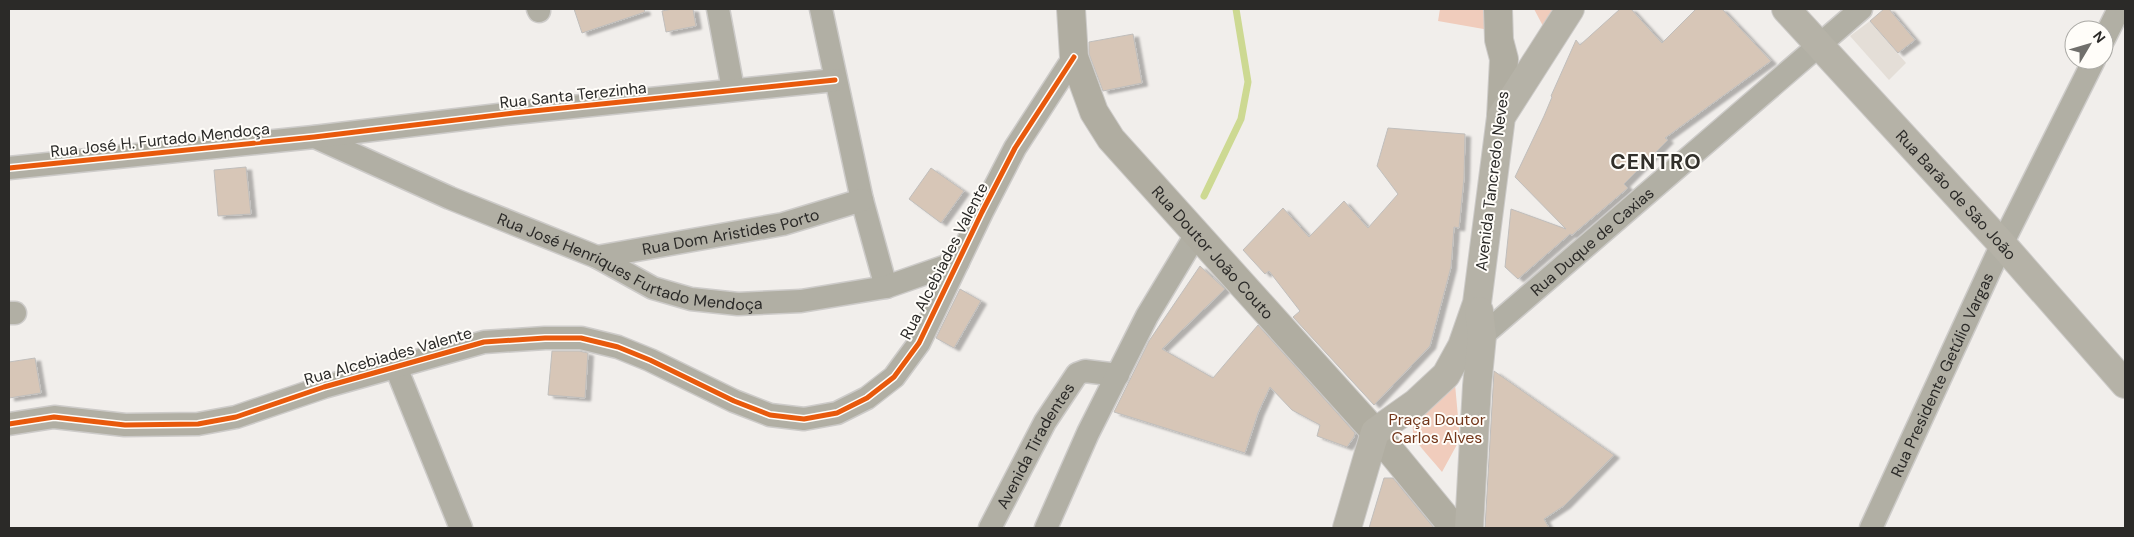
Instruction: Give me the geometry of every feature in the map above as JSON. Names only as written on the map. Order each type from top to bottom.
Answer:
[{"type":"main road","name":"Rua Doutor João Couto","points":[[1072,9],[1074,57],[1094,112],[1111,139],[1375,432],[1454,528]]},
{"type":"main road","name":"Avenida Tancredo Neves","points":[[1478,303],[1501,117],[1504,59],[1499,40],[1498,9]]},
{"type":"main road","name":"Avenida Tancredo Neves","points":[[1504,59],[1511,42],[1515,9]]},
{"type":"main road","points":[[1501,117],[1570,9]]},
{"type":"main road","name":"Rua Barão de São João","points":[[1786,9],[2002,244],[2125,384]]},
{"type":"main road","points":[[1469,528],[1477,386],[1482,336],[1478,303]]},
{"type":"main road","points":[[1347,528],[1375,432],[1416,403],[1446,375],[1462,346],[1478,303]]},
{"type":"street","points":[[718,9],[733,89]]},
{"type":"street","points":[[821,9],[862,200],[886,287]]},
{"type":"street","name":"Rua Duque de Caxias","points":[[1482,336],[1861,9]]},
{"type":"street","name":"Rua Alcebiades Valente","points":[[9,424],[54,417],[125,426],[198,424],[236,417],[395,365],[484,342],[545,338],[580,338],[618,347],[734,401],[770,415],[804,419],[837,413],[867,398],[894,377],[919,343],[1015,148],[1074,57]]},
{"type":"street","name":"Rua Presidente Getúlio Vargas","points":[[1870,528],[2002,244],[2089,70]]},
{"type":"street","name":"Rua Santa Terezinha","points":[[314,137],[733,89],[835,80]]},
{"type":"street","name":"Rua José Henriques Furtado Mendoça","points":[[314,137],[450,198],[597,257],[653,288],[691,299],[738,304],[801,301],[886,287],[958,262]]},
{"type":"street","name":"Rua José H. Furtado Mendoça","points":[[9,168],[314,137]]},
{"type":"street","name":"Rua Dom Aristides Porto","points":[[597,257],[783,224],[862,200]]},
{"type":"street","points":[[1046,528],[1088,433],[1147,316],[1197,234]]},
{"type":"street","points":[[395,365],[461,528]]},
{"type":"street","name":"Avenida Tiradentes","points":[[990,528],[1045,422],[1077,374],[1093,372],[1118,375]]},
{"type":"shaded area","points":[[1870,21],[1906,63],[1889,80],[1850,36]]},
{"type":"green space","points":[[1440,9],[1494,9],[1495,31],[1438,21]]},
{"type":"green space","points":[[1534,9],[1559,9],[1543,26]]},
{"type":"green space","name":"Praça Doutor Carlos Alves","points":[[1455,384],[1460,439],[1442,472],[1417,442],[1413,432],[1413,423],[1423,408]]},
{"type":"building","points":[[574,9],[644,9],[645,12],[582,33]]},
{"type":"building","points":[[693,9],[696,26],[666,32],[662,11]]},
{"type":"building","points":[[1620,9],[1631,9],[1662,43],[1696,9],[1722,9],[1771,61],[1665,138],[1668,140],[1624,184],[1628,188],[1572,235],[1570,234],[1518,279],[1505,267],[1511,209],[1566,229],[1515,177],[1544,116],[1576,40],[1580,45]]},
{"type":"building","points":[[1884,9],[1889,9],[1915,40],[1898,53],[1870,21]]},
{"type":"building","points":[[1133,34],[1142,83],[1103,91],[1089,54],[1089,42]]},
{"type":"building","points":[[1388,128],[1465,134],[1464,178],[1459,228],[1454,227],[1451,267],[1430,346],[1374,405],[1293,317],[1300,311],[1269,271],[1265,274],[1243,250],[1283,208],[1309,237],[1344,201],[1368,228],[1398,194],[1377,166]]},
{"type":"building","points":[[246,167],[251,214],[218,216],[214,170]]},
{"type":"building","points":[[931,168],[964,191],[941,223],[909,199]]},
{"type":"building","points":[[1200,266],[1225,289],[1162,349],[1213,378],[1258,325],[1355,433],[1347,447],[1317,436],[1320,425],[1292,410],[1270,387],[1258,413],[1245,453],[1114,412],[1149,341]]},
{"type":"building","points":[[960,289],[981,301],[954,348],[936,338]]},
{"type":"building","points":[[552,351],[588,353],[585,398],[548,395]]},
{"type":"building","points":[[35,358],[41,393],[9,398],[9,362]]},
{"type":"building","points":[[1494,371],[1614,455],[1565,505],[1544,519],[1549,528],[1485,528]]},
{"type":"building","points":[[1384,478],[1393,478],[1434,528],[1369,528]]},
{"type":"waterway","points":[[1204,196],[1241,119],[1248,82],[1236,9]]},
{"type":"cycle path","points":[[9,424],[54,417],[125,425],[198,424],[236,417],[324,387],[484,342],[545,338],[581,338],[618,347],[650,360],[734,401],[770,415],[804,419],[837,413],[867,398],[894,377],[919,343],[1015,148],[1074,57]]},
{"type":"cycle path","points":[[9,168],[835,80]]},
{"type":"district","name":"CENTRO","points":[[1656,162]]}]
